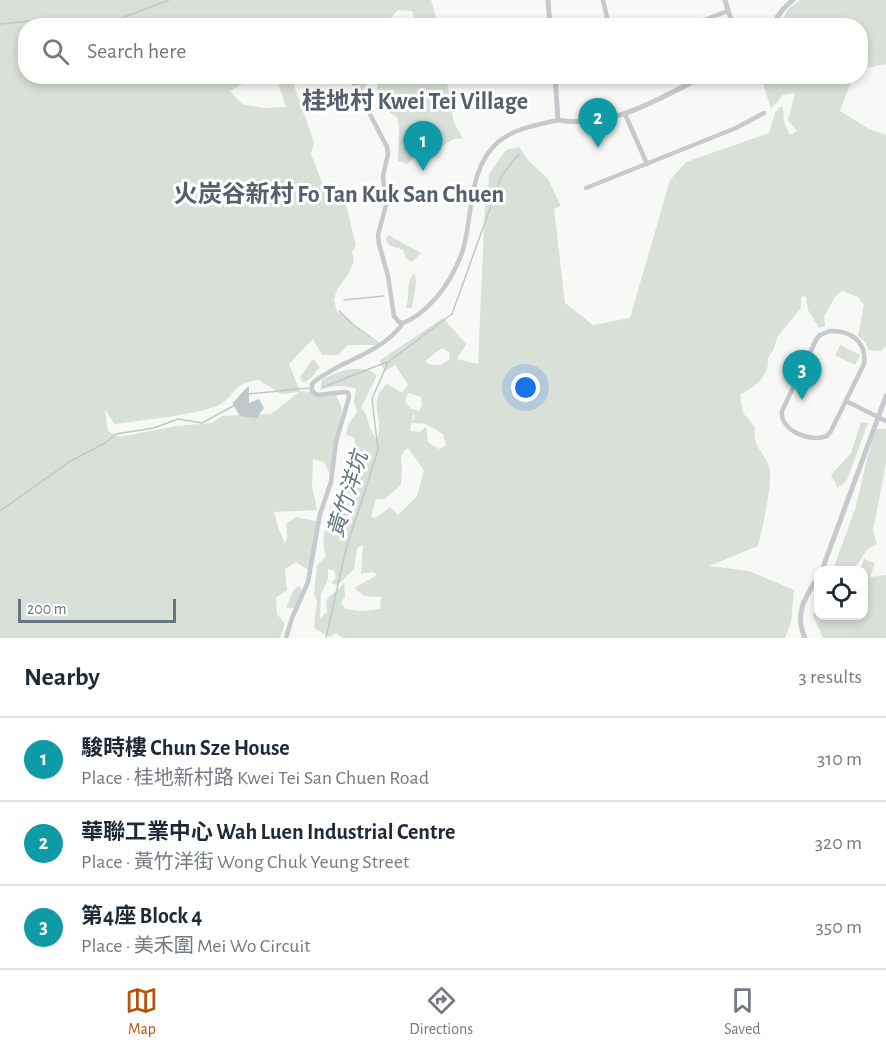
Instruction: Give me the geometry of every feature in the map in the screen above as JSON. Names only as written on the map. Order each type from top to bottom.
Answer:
[{"type":"street","points":[[548,0],[549,18]]},
{"type":"street","points":[[603,0],[607,18]]},
{"type":"street","points":[[725,0],[730,18]]},
{"type":"street","points":[[777,18],[793,0]]},
{"type":"street","points":[[708,18],[728,10]]},
{"type":"street","points":[[354,84],[387,147],[383,183],[386,205],[379,231],[379,244],[388,276],[393,316],[399,322],[404,323]]},
{"type":"street","points":[[556,84],[558,120]]},
{"type":"street","points":[[286,638],[308,582],[320,514],[331,482],[336,442],[349,397],[345,392],[316,394],[312,391],[312,384],[328,372],[378,347],[433,301],[445,286],[456,268],[465,239],[477,176],[487,155],[497,143],[524,128],[558,120],[574,123],[610,119],[687,84]]},
{"type":"street","points":[[586,188],[736,128],[764,113]]},
{"type":"street","points":[[625,114],[647,164]]},
{"type":"street","points":[[830,331],[840,331],[859,340],[865,350],[864,364],[846,401],[827,436],[821,439],[810,438],[786,426],[782,416],[784,405],[816,340],[820,335],[830,331]]},
{"type":"street","points":[[823,566],[886,396]]},
{"type":"street","points":[[846,401],[886,421]]},
{"type":"street","points":[[805,638],[800,624],[801,607],[805,596],[814,584]]},
{"type":"shaded area","points":[[0,0],[431,0],[436,18],[414,18],[412,11],[398,10],[391,18],[18,18],[18,84],[242,84],[230,91],[242,104],[264,108],[286,107],[278,84],[293,84],[314,142],[311,154],[322,182],[343,190],[356,246],[352,251],[354,262],[337,289],[334,300],[337,311],[378,345],[348,345],[338,355],[322,355],[313,339],[289,364],[300,391],[336,395],[342,408],[331,477],[324,462],[313,459],[312,485],[317,510],[274,512],[285,544],[286,524],[296,517],[321,522],[308,570],[296,562],[285,569],[287,590],[276,598],[277,614],[285,624],[280,638],[0,638]],"holes":[[[259,380],[281,394],[299,392],[271,414],[222,416],[212,423],[176,426],[119,437],[108,431],[105,409],[114,424],[213,408],[227,399],[239,386]]]},
{"type":"shaded area","points":[[800,0],[886,0],[886,64],[868,68],[868,18],[784,18],[788,9]]},
{"type":"shaded area","points":[[355,84],[367,84],[363,89],[371,105],[366,114],[361,105]]},
{"type":"shaded area","points":[[378,84],[447,84],[454,123],[463,138],[454,139],[438,148],[424,144],[408,164],[398,161],[397,117],[383,108],[376,98]]},
{"type":"shaded area","points":[[763,84],[850,84],[840,111],[869,129],[886,135],[886,346],[881,351],[869,350],[858,336],[864,305],[858,297],[843,291],[837,294],[824,316],[825,326],[819,328],[808,310],[806,296],[801,297],[801,308],[777,337],[774,349],[768,358],[764,376],[756,385],[740,394],[743,413],[755,427],[755,440],[769,466],[770,482],[767,505],[758,546],[709,566],[749,571],[794,590],[791,622],[785,638],[342,638],[336,633],[330,637],[314,628],[317,565],[326,556],[324,535],[327,517],[332,502],[350,478],[357,459],[354,437],[346,435],[348,425],[357,412],[354,402],[356,389],[338,386],[320,390],[322,380],[349,369],[364,369],[377,375],[361,408],[377,439],[379,424],[377,404],[381,391],[387,384],[402,393],[408,385],[395,365],[385,371],[379,361],[443,318],[466,344],[457,359],[478,364],[485,205],[489,174],[506,150],[519,147],[528,160],[548,179],[561,206],[554,209],[565,303],[593,325],[630,318],[670,180],[686,162],[769,133],[775,113],[780,107],[783,107],[784,122],[790,135],[797,131],[788,120],[795,93],[783,95],[771,109]],"holes":[[[442,348],[449,352],[450,359],[441,365],[430,365],[425,361]],[[408,393],[421,397],[422,405],[419,411],[411,409],[405,401]],[[413,414],[415,415],[412,423],[426,424],[443,434],[446,446],[439,449],[428,442],[426,427],[419,432],[410,431]],[[406,449],[409,449],[424,470],[417,496],[398,515],[390,507],[376,518],[371,517],[376,499],[385,499],[401,485],[401,456]],[[363,545],[361,574],[373,572],[377,575],[354,588],[365,596],[381,597],[380,609],[361,611],[345,609],[341,602],[345,597],[344,582],[328,598],[327,612],[320,618],[321,594],[328,579],[328,569],[334,570],[336,578],[331,583],[338,585],[354,569],[357,548]]]},
{"type":"shaded area","points":[[388,235],[421,253],[412,262],[406,258],[403,250],[389,245],[386,240]]},
{"type":"shaded area","points":[[415,273],[416,283],[412,308],[406,308],[410,281]]},
{"type":"shaded area","points":[[840,345],[860,355],[855,365],[835,355]]},
{"type":"shaded area","points":[[313,359],[320,367],[311,378],[303,383],[300,377]]},
{"type":"shaded area","points":[[249,386],[249,403],[259,399],[264,408],[257,418],[240,416],[232,403]]},
{"type":"shaded area","points":[[861,422],[868,423],[847,480],[838,488],[831,475],[851,453]]},
{"type":"shaded area","points":[[876,429],[886,429],[886,463],[873,531],[877,544],[868,549],[856,566],[834,566],[856,506]]},
{"type":"shaded area","points":[[864,559],[875,563],[870,577],[886,575],[886,638],[823,638],[815,620],[868,620],[868,566],[861,566]]},
{"type":"shaded area","points":[[300,586],[303,598],[298,608],[286,608],[294,589]]},
{"type":"waterway","points":[[121,18],[169,0]]},
{"type":"waterway","points":[[0,24],[18,22]]},
{"type":"waterway","name":"黃竹洋坑","points":[[326,638],[346,549],[378,450],[372,399],[388,362],[452,314],[502,175],[519,154]]},
{"type":"waterway","points":[[344,300],[384,296]]},
{"type":"waterway","points":[[339,311],[378,343]]},
{"type":"waterway","points":[[323,387],[387,362]]},
{"type":"waterway","points":[[248,394],[309,388]]},
{"type":"waterway","points":[[0,511],[69,462],[105,443],[116,434],[154,428],[178,419],[202,423],[233,406]]},
{"type":"place","name":"華聯工業中心 Wah Luen Industrial Centre","points":[[598,148]]},
{"type":"place","name":"駿時樓 Chun Sze House","points":[[423,171]]},
{"type":"place","name":"第4座 Block 4","points":[[802,400]]},
{"type":"district","name":"桂地村 Kwei Tei Village","points":[[415,101]]},
{"type":"district","name":"火炭谷新村 Fo Tan Kuk San Chuen","points":[[339,194]]}]
